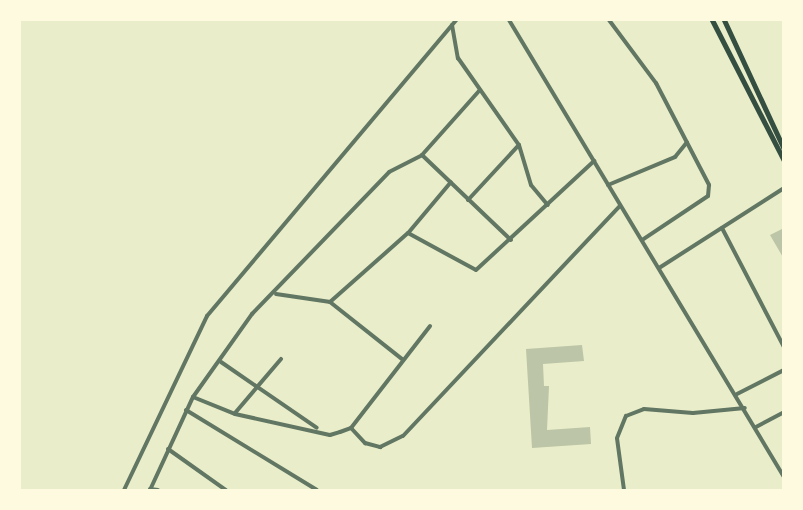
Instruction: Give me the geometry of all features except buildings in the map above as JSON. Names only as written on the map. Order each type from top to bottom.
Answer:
[{"type":"main road","points":[[712,20],[783,161]]},
{"type":"main road","points":[[724,20],[783,146]]},
{"type":"street","points":[[124,490],[213,308],[456,20]]},
{"type":"street","points":[[509,20],[620,206],[737,394],[783,477]]},
{"type":"street","points":[[609,20],[656,83],[709,184],[708,196],[642,240]]},
{"type":"street","points":[[452,24],[458,58],[519,145],[531,185],[548,205]]},
{"type":"street","points":[[158,490],[150,490],[186,410],[252,314],[275,294],[389,172],[422,154],[479,91]]},
{"type":"street","points":[[608,185],[675,157],[687,142]]},
{"type":"street","points":[[468,200],[519,145]]},
{"type":"street","points":[[422,154],[511,240]]},
{"type":"street","points":[[408,233],[468,271],[488,262],[594,160]]},
{"type":"street","points":[[330,302],[408,233],[451,182]]},
{"type":"street","points":[[659,268],[783,188]]},
{"type":"street","points":[[351,428],[365,443],[380,447],[403,436],[620,206]]},
{"type":"street","points":[[722,228],[783,347]]},
{"type":"street","points":[[275,294],[330,302],[402,359]]},
{"type":"street","points":[[221,362],[330,435],[351,428],[402,359],[430,326]]},
{"type":"street","points":[[235,414],[281,359]]},
{"type":"street","points":[[737,394],[783,370]]},
{"type":"street","points":[[193,397],[235,414],[318,429]]},
{"type":"street","points":[[624,490],[617,431],[632,412],[745,408]]},
{"type":"street","points":[[186,410],[317,490]]},
{"type":"street","points":[[756,427],[783,412]]},
{"type":"street","points":[[168,449],[226,490]]}]
